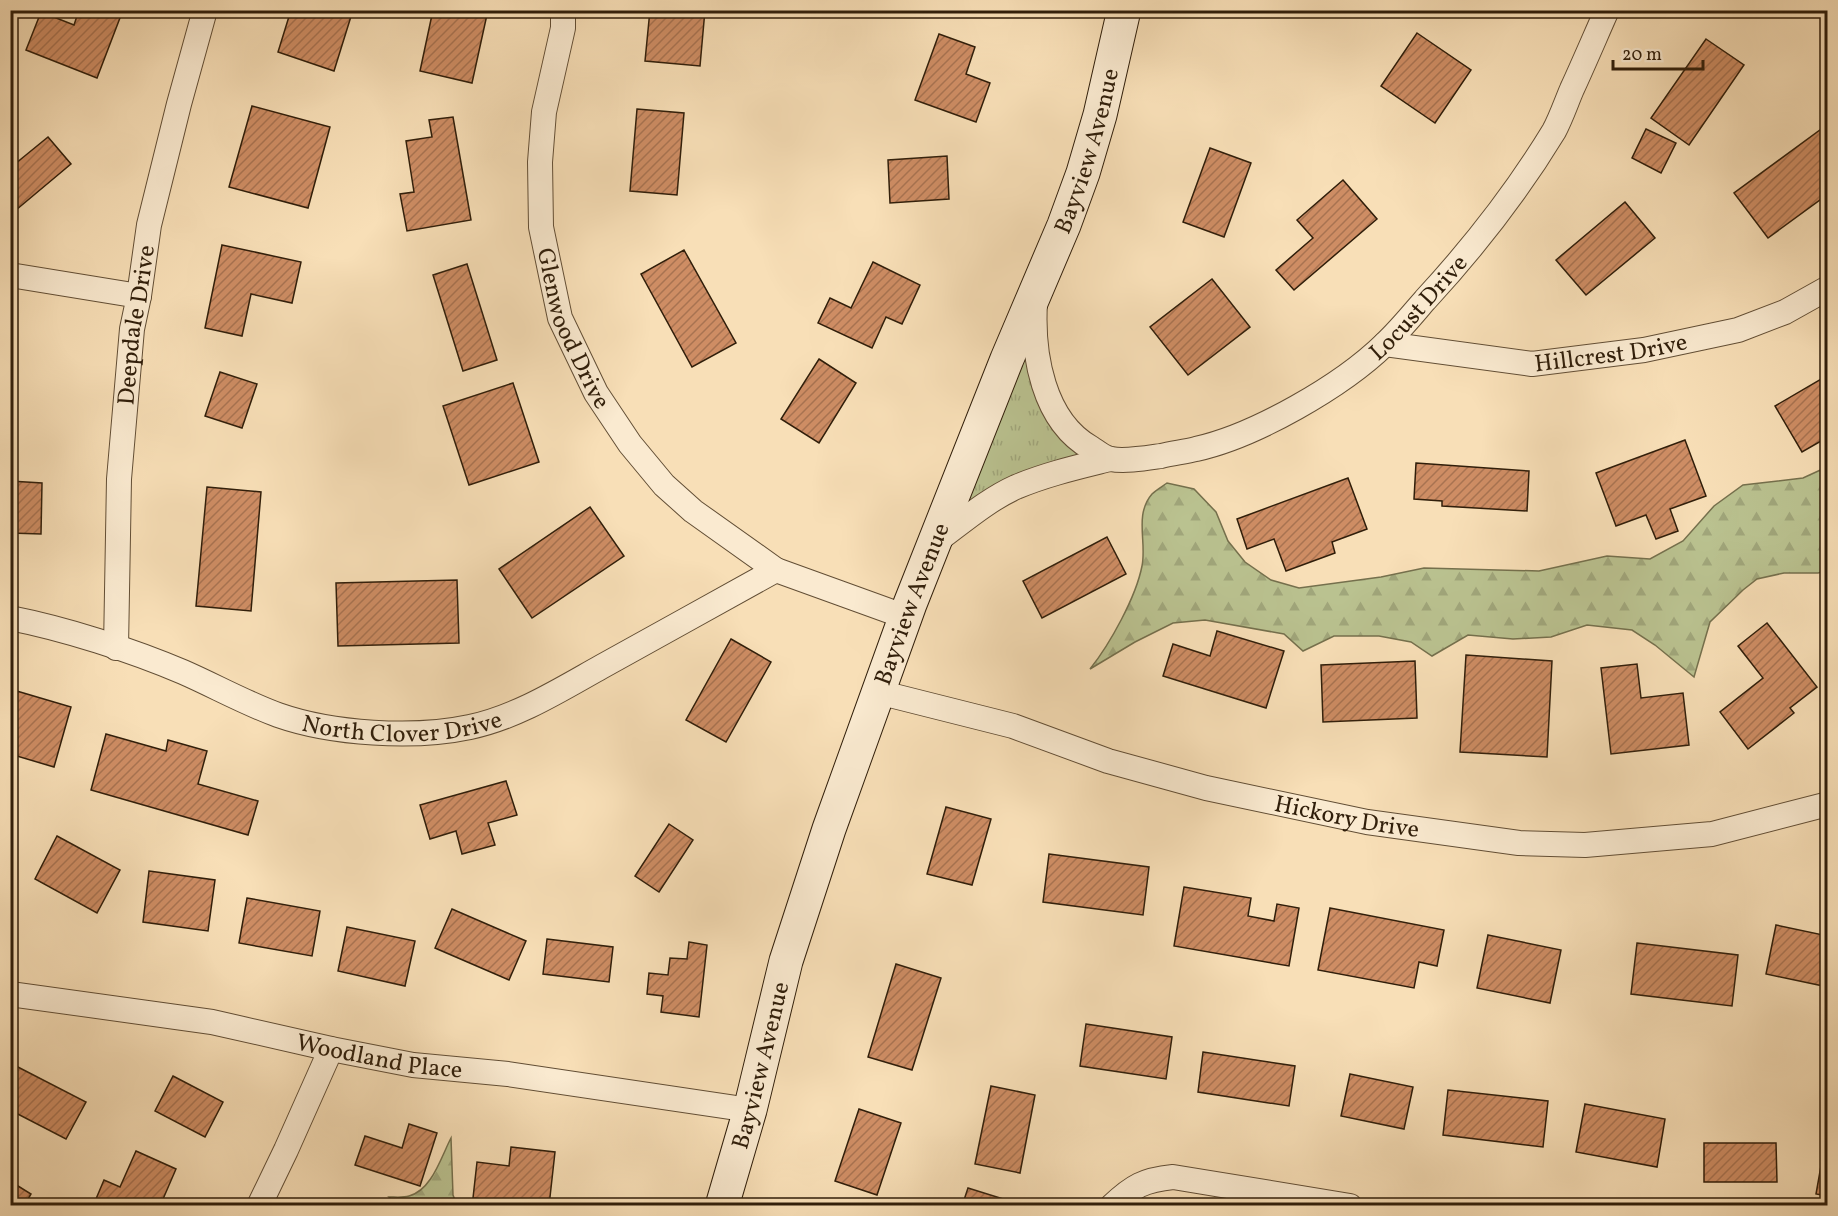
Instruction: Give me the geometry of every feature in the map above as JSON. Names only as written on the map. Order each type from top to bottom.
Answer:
[{"type":"main road","name":"Bayview Avenue","points":[[722,1206],[750,1110],[798,921],[906,617],[1083,173],[1100,115],[1124,10]]},
{"type":"street","name":"Deepdale Drive","points":[[116,648],[119,479],[132,329],[149,225],[205,10]]},
{"type":"street","name":"Glenwood Drive","points":[[563,10],[563,28],[544,112],[540,162],[542,227],[560,318],[596,393],[630,444],[664,485],[693,511],[776,570],[906,617]]},
{"type":"street","name":"Locust Drive","points":[[935,542],[990,501],[1015,488],[1056,472],[1110,459],[1149,458],[1198,449],[1248,431],[1282,415],[1346,377],[1385,345],[1492,223],[1555,130],[1607,10]]},
{"type":"street","points":[[10,275],[139,296]]},
{"type":"street","name":"Hillcrest Drive","points":[[1385,345],[1532,364],[1644,350],[1738,330],[1785,312],[1827,288]]},
{"type":"street","points":[[1035,294],[1036,350],[1052,404],[1072,434],[1083,444],[1110,459]]},
{"type":"street","name":"North Clover Drive","points":[[10,618],[54,628],[116,648],[182,672],[255,706],[310,724],[362,731],[435,733],[473,727],[528,707],[776,570]]},
{"type":"street","name":"Hickory Drive","points":[[878,692],[1013,726],[1108,761],[1206,788],[1366,822],[1519,843],[1585,845],[1712,834],[1827,804]]},
{"type":"street","name":"Woodland Place","points":[[10,994],[212,1022],[413,1065],[508,1074],[750,1110]]},
{"type":"street","points":[[259,1206],[331,1049]]},
{"type":"street","points":[[1112,1206],[1130,1189],[1155,1179],[1173,1176],[1350,1206]]},
{"type":"green space","points":[[1029,317],[1034,359],[1096,457],[944,531]]},
{"type":"green space","points":[[1827,467],[1827,571],[1784,573],[1757,579],[1743,590],[1710,622],[1694,677],[1655,645],[1632,630],[1587,625],[1551,637],[1513,639],[1468,635],[1432,656],[1411,642],[1379,636],[1334,636],[1303,651],[1284,634],[1205,620],[1173,623],[1135,642],[1090,669],[1121,620],[1139,578],[1143,557],[1142,520],[1147,502],[1152,494],[1167,483],[1194,489],[1216,512],[1228,541],[1245,562],[1271,580],[1299,588],[1381,577],[1424,568],[1539,571],[1607,556],[1650,559],[1683,541],[1714,506],[1743,485],[1803,478]]},
{"type":"green space","points":[[451,1138],[453,1195],[457,1205],[397,1205],[389,1197],[409,1196],[424,1187],[435,1172]]},
{"type":"building","points":[[79,10],[123,10],[97,78],[26,50],[41,12],[74,25]]},
{"type":"building","points":[[291,10],[353,10],[334,71],[278,52]]},
{"type":"building","points":[[433,10],[488,10],[472,83],[420,71]]},
{"type":"building","points":[[650,10],[705,10],[700,66],[645,61]]},
{"type":"building","points":[[1417,33],[1471,70],[1435,123],[1381,86]]},
{"type":"building","points":[[939,34],[975,47],[966,74],[990,83],[976,122],[915,100]]},
{"type":"building","points":[[1706,39],[1744,65],[1689,145],[1651,118]]},
{"type":"building","points":[[252,106],[330,127],[308,208],[229,187]]},
{"type":"building","points":[[637,109],[684,113],[677,195],[630,191]]},
{"type":"building","points":[[453,117],[471,220],[407,231],[400,194],[414,192],[406,141],[432,137],[429,120]]},
{"type":"building","points":[[1824,127],[1828,132],[1828,194],[1768,238],[1734,193]]},
{"type":"building","points":[[1646,129],[1676,143],[1661,173],[1632,158]]},
{"type":"building","points":[[48,137],[71,164],[16,210],[10,203],[10,168]]},
{"type":"building","points":[[1210,148],[1251,163],[1224,237],[1183,222]]},
{"type":"building","points":[[947,156],[949,199],[890,203],[888,160]]},
{"type":"building","points":[[1343,180],[1377,219],[1294,290],[1276,270],[1313,238],[1297,220]]},
{"type":"building","points":[[1625,202],[1655,238],[1586,295],[1556,260]]},
{"type":"building","points":[[222,245],[301,262],[292,303],[251,294],[242,336],[205,328]]},
{"type":"building","points":[[684,250],[736,343],[692,367],[641,274]]},
{"type":"building","points":[[873,262],[920,285],[902,324],[886,317],[872,348],[818,323],[830,298],[851,308]]},
{"type":"building","points":[[467,264],[497,360],[463,371],[433,275]]},
{"type":"building","points":[[1212,279],[1250,327],[1188,375],[1150,327]]},
{"type":"building","points":[[10,348],[17,348],[15,387],[10,387]]},
{"type":"building","points":[[819,359],[856,383],[819,443],[781,419]]},
{"type":"building","points":[[220,372],[257,384],[242,428],[205,416]]},
{"type":"building","points":[[1828,375],[1828,437],[1802,452],[1775,406]]},
{"type":"building","points":[[513,383],[539,462],[469,485],[443,406]]},
{"type":"building","points":[[1685,440],[1706,496],[1670,509],[1678,531],[1656,539],[1646,515],[1616,526],[1596,473]]},
{"type":"building","points":[[1416,463],[1529,471],[1527,511],[1442,506],[1442,501],[1414,499]]},
{"type":"building","points":[[1348,478],[1367,529],[1332,542],[1335,553],[1286,571],[1274,539],[1247,549],[1237,519]]},
{"type":"building","points":[[10,481],[42,483],[41,534],[10,533]]},
{"type":"building","points":[[207,487],[261,492],[251,611],[196,606]]},
{"type":"building","points":[[590,507],[624,556],[532,618],[499,569]]},
{"type":"building","points":[[1107,537],[1126,574],[1042,618],[1023,581]]},
{"type":"building","points":[[457,580],[459,643],[338,646],[336,583]]},
{"type":"building","points":[[1767,623],[1817,687],[1790,708],[1794,713],[1748,749],[1720,712],[1763,678],[1738,646]]},
{"type":"building","points":[[1217,631],[1284,651],[1266,708],[1163,676],[1173,644],[1210,656]]},
{"type":"building","points":[[731,639],[771,662],[726,742],[686,720]]},
{"type":"building","points":[[1466,655],[1552,661],[1547,757],[1460,752]]},
{"type":"building","points":[[1415,661],[1417,718],[1323,722],[1321,665]]},
{"type":"building","points":[[1637,664],[1641,698],[1683,693],[1689,745],[1611,754],[1601,668]]},
{"type":"building","points":[[10,689],[71,707],[54,767],[10,754]]},
{"type":"building","points":[[106,734],[166,751],[168,740],[207,751],[198,784],[258,801],[248,835],[91,790]]},
{"type":"building","points":[[506,781],[517,815],[488,823],[495,845],[462,854],[456,831],[430,839],[420,805]]},
{"type":"building","points":[[946,807],[991,819],[972,885],[927,874]]},
{"type":"building","points":[[669,824],[693,840],[659,892],[635,876]]},
{"type":"building","points":[[57,836],[120,870],[97,913],[35,879]]},
{"type":"building","points":[[1049,854],[1149,867],[1143,915],[1043,902]]},
{"type":"building","points":[[149,871],[215,880],[208,931],[143,922]]},
{"type":"building","points":[[1184,887],[1251,898],[1248,916],[1274,921],[1277,904],[1299,908],[1289,966],[1174,946]]},
{"type":"building","points":[[247,898],[320,911],[312,956],[239,943]]},
{"type":"building","points":[[1330,908],[1444,930],[1437,966],[1419,962],[1414,988],[1318,970]]},
{"type":"building","points":[[452,909],[526,941],[509,980],[435,948]]},
{"type":"building","points":[[1776,925],[1828,936],[1828,987],[1766,974]]},
{"type":"building","points":[[347,927],[415,941],[405,986],[338,971]]},
{"type":"building","points":[[1488,935],[1561,950],[1550,1003],[1477,988]]},
{"type":"building","points":[[547,939],[613,947],[609,982],[543,974]]},
{"type":"building","points":[[689,942],[707,945],[699,1017],[661,1012],[663,996],[647,994],[649,973],[668,975],[670,958],[687,959]]},
{"type":"building","points":[[1637,943],[1738,955],[1732,1006],[1631,994]]},
{"type":"building","points":[[896,964],[941,978],[912,1070],[868,1057]]},
{"type":"building","points":[[1086,1024],[1172,1037],[1166,1079],[1080,1066]]},
{"type":"building","points":[[1203,1052],[1295,1066],[1289,1106],[1198,1092]]},
{"type":"building","points":[[14,1065],[86,1102],[66,1139],[10,1110],[10,1070]]},
{"type":"building","points":[[1350,1074],[1413,1087],[1404,1129],[1341,1116]]},
{"type":"building","points":[[173,1076],[223,1102],[205,1137],[155,1111]]},
{"type":"building","points":[[991,1086],[1035,1095],[1020,1173],[975,1164]]},
{"type":"building","points":[[1448,1090],[1548,1101],[1543,1147],[1443,1135]]},
{"type":"building","points":[[1585,1104],[1665,1119],[1657,1167],[1576,1152]]},
{"type":"building","points":[[859,1109],[901,1123],[877,1195],[835,1181]]},
{"type":"building","points":[[409,1124],[437,1133],[420,1186],[355,1165],[365,1136],[402,1148]]},
{"type":"building","points":[[1704,1143],[1776,1143],[1777,1182],[1704,1182]]},
{"type":"building","points":[[511,1147],[555,1152],[549,1206],[473,1198],[477,1162],[509,1166]]},
{"type":"building","points":[[1824,1149],[1828,1149],[1828,1196],[1816,1194]]},
{"type":"building","points":[[136,1151],[176,1169],[160,1206],[93,1206],[104,1180],[120,1187]]},
{"type":"building","points":[[10,1181],[31,1194],[24,1206],[10,1206]]},
{"type":"building","points":[[968,1188],[1013,1202],[1012,1206],[962,1206]]}]
